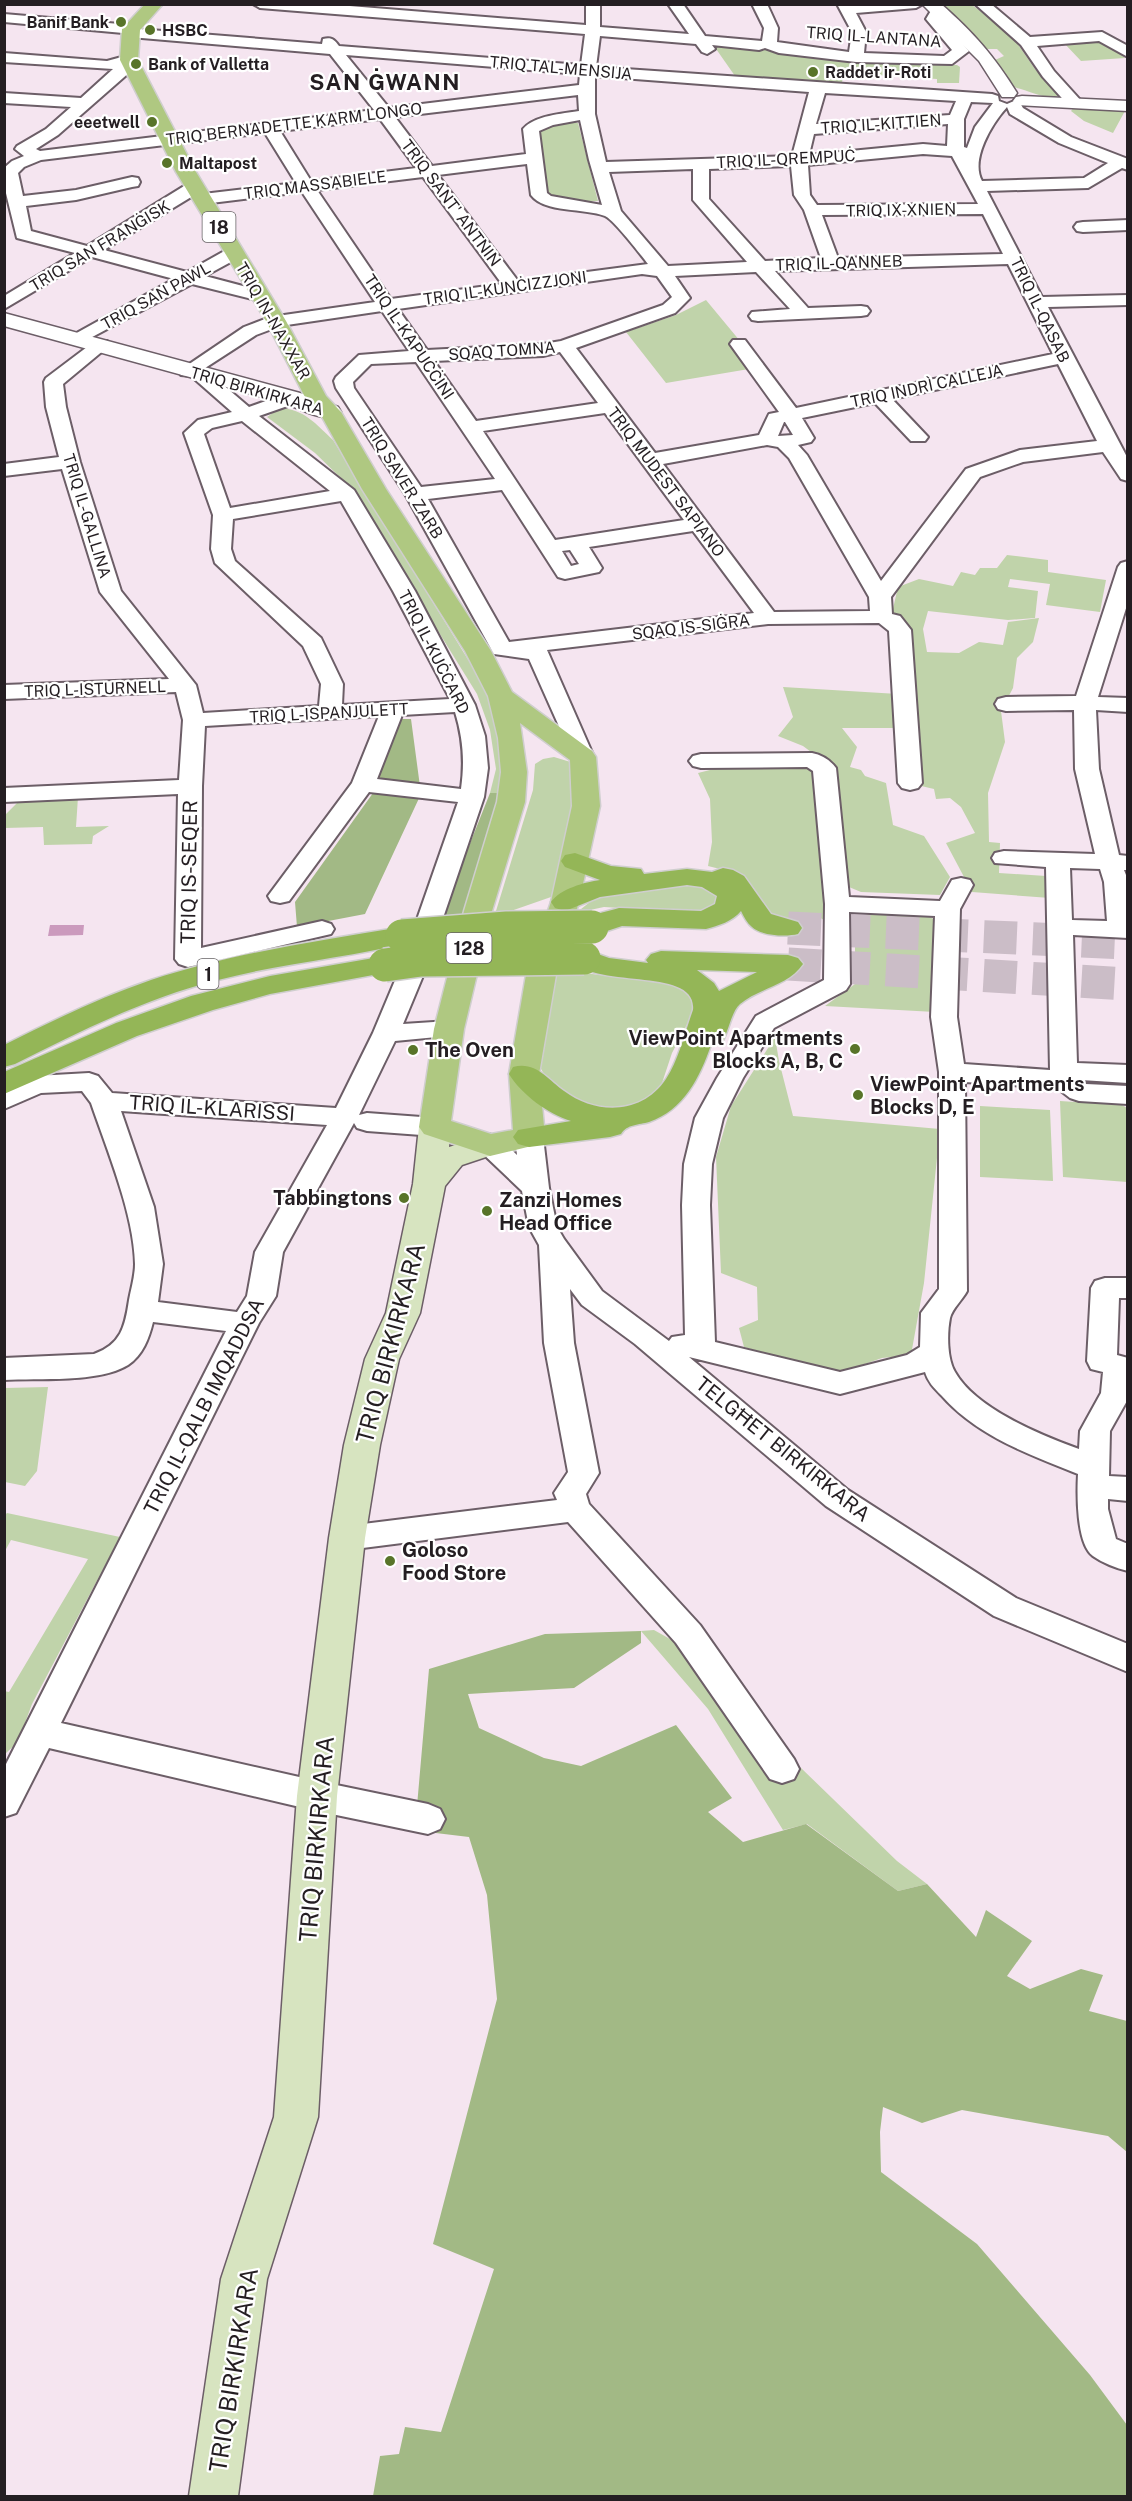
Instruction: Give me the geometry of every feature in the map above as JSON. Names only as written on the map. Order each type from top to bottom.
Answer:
[{"type":"highway","points":[[575,861],[600,872],[619,876],[690,870],[722,875],[734,882],[745,895],[760,920],[766,924],[788,927],[592,927]]},
{"type":"highway","points":[[565,902],[594,889],[687,877],[718,882],[731,896],[728,909],[706,920],[619,917],[592,927]]},
{"type":"highway","name":"1","points":[[4,1056],[103,1010],[185,980],[305,952],[402,936],[507,928],[592,927]]},
{"type":"highway","points":[[524,1074],[563,1106],[577,1113],[602,1118],[619,1119],[646,1113],[660,1105],[678,1086],[708,1010],[709,1001],[704,990],[688,977],[603,966],[584,958]]},
{"type":"highway","points":[[4,1084],[123,1030],[204,1002],[312,976],[433,960],[584,958],[788,964],[770,977],[730,997],[723,1006],[693,1077],[685,1090],[663,1111],[644,1120],[623,1125],[530,1137]]},
{"type":"main road","points":[[130,31],[155,4]]},
{"type":"main road","name":"TRIQ IN-NAXXAR","points":[[130,31],[132,66],[170,139],[197,190],[276,321],[317,399],[330,412]]},
{"type":"main road","name":"TRIQ BIRKIRKARA","points":[[213,2496],[244,2279],[296,2117],[317,1796],[347,1538],[362,1445],[382,1359],[403,1313],[429,1184],[449,1029],[478,911],[511,802],[514,772],[511,738],[501,696],[478,651],[374,489],[330,412]]},
{"type":"main road","name":"TRIQ BIRKIRKARA","points":[[501,696],[578,754]]},
{"type":"main road","points":[[514,772],[522,756],[541,751],[578,754],[586,806],[565,902],[541,975],[524,1074],[530,1137]]},
{"type":"main road","name":"TRIQ BIRKIRKARA","points":[[435,1127],[490,1145]]},
{"type":"main road","name":"TRIQ BIRKIRKARA","points":[[429,1184],[451,1156],[530,1137]]},
{"type":"street","name":"TRIQ IL-LANTANA","points":[[260,4],[700,38],[856,57],[947,61],[961,51],[933,19],[934,8]]},
{"type":"street","points":[[441,48],[470,4]]},
{"type":"street","points":[[593,4],[590,70],[586,89],[587,114],[600,166],[613,212],[663,271]]},
{"type":"street","points":[[675,4],[728,82]]},
{"type":"street","points":[[759,4],[771,28],[764,44]]},
{"type":"street","points":[[856,57],[859,32],[846,7],[916,4]]},
{"type":"street","points":[[982,4],[1027,42],[1048,74],[1075,103]]},
{"type":"street","name":"TRIQ SANT' ANTNIN","points":[[304,6],[303,16],[335,49],[513,286]]},
{"type":"street","points":[[934,8],[957,27],[986,58],[1007,101],[1016,111],[1065,140],[1124,164]]},
{"type":"street","name":"TRIQ TAL-MENSIJA","points":[[4,18],[335,49],[441,48],[590,70],[1007,101]]},
{"type":"street","points":[[1027,42],[1100,30],[1128,53]]},
{"type":"street","points":[[4,57],[110,71],[132,66]]},
{"type":"street","points":[[110,71],[83,103],[42,141],[12,157],[10,172],[18,202],[13,221],[23,234],[260,297]]},
{"type":"street","points":[[818,88],[799,161],[802,195],[812,210],[831,263]]},
{"type":"street","name":"TRIQ BERNADETTE KARM LONGO","points":[[12,157],[38,156],[586,89]]},
{"type":"street","points":[[4,98],[83,103]]},
{"type":"street","points":[[965,99],[956,119],[955,146],[964,152],[973,180],[1088,183],[1124,164]]},
{"type":"street","points":[[964,152],[979,131],[1007,101],[1128,106]]},
{"type":"street","points":[[587,114],[549,121],[531,129],[539,195],[546,200],[613,212]]},
{"type":"street","name":"TRIQ IL-KITTIEN","points":[[806,130],[956,119]]},
{"type":"street","name":"TRIQ IL-KAPUĊĊINI","points":[[269,127],[295,170],[388,305],[420,356],[471,427],[565,573],[592,568],[576,543]]},
{"type":"street","name":"TRIQ IL-QREMPUĊ","points":[[600,166],[799,161],[923,149],[964,152]]},
{"type":"street","name":"TRIQ MASSABIELE","points":[[197,190],[306,186],[534,158]]},
{"type":"street","points":[[701,164],[701,200],[802,313]]},
{"type":"street","points":[[272,173],[295,170]]},
{"type":"street","name":"TRIQ IL-QASAB","points":[[973,180],[1109,446],[1128,475]]},
{"type":"street","points":[[197,190],[216,181]]},
{"type":"street","points":[[18,202],[76,195],[132,182]]},
{"type":"street","name":"TRIQ SAN FRANĠISK","points":[[4,304],[197,190]]},
{"type":"street","name":"TRIQ IX-XNIEN","points":[[812,210],[989,209]]},
{"type":"street","points":[[1083,227],[1128,225]]},
{"type":"street","name":"TRIQ SAN PAWL","points":[[79,339],[234,253]]},
{"type":"street","name":"TRIQ IL-QANNEB","points":[[663,271],[831,263],[1015,259]]},
{"type":"street","name":"TRIQ IL-KUNĊIZZJONI","points":[[194,373],[250,331],[276,321],[642,269],[663,271]]},
{"type":"street","name":"SQAQ TOMNA","points":[[420,356],[543,350],[565,346],[669,309],[681,298],[663,271]]},
{"type":"street","points":[[1036,302],[1128,300]]},
{"type":"street","points":[[758,316],[861,311]]},
{"type":"street","name":"TRIQ BIRKIRKARA","points":[[4,320],[292,398],[330,412]]},
{"type":"street","points":[[651,460],[804,438],[791,415],[739,344]]},
{"type":"street","name":"TRIQ IL-GALLINA","points":[[100,345],[53,382],[56,407],[70,462],[111,592],[185,685],[194,720]]},
{"type":"street","name":"TRIQ MUDEST SAPIANO","points":[[565,346],[768,618]]},
{"type":"street","name":"TRIQ SAVER ZARB","points":[[420,356],[366,359],[343,381],[345,388],[415,494],[502,649]]},
{"type":"street","name":"TRIQ INDRÌ CALLEJA","points":[[791,415],[1063,357]]},
{"type":"street","name":"TRIQ IL-KUĊĊARD","points":[[194,373],[347,494],[404,591],[464,705],[474,736],[477,768],[472,797],[412,970],[386,1033]]},
{"type":"street","points":[[880,396],[918,437]]},
{"type":"street","points":[[292,398],[247,414],[205,424],[194,433],[223,515],[221,549],[225,563],[313,643],[332,684],[330,713]]},
{"type":"street","points":[[471,427],[608,406]]},
{"type":"street","points":[[776,441],[797,455],[880,607],[900,630],[909,783]]},
{"type":"street","points":[[880,607],[973,473],[1020,456],[1109,446]]},
{"type":"street","points":[[4,471],[70,462]]},
{"type":"street","points":[[415,494],[507,483]]},
{"type":"street","points":[[223,515],[347,494]]},
{"type":"street","points":[[549,547],[698,524]]},
{"type":"street","points":[[1119,862],[1105,848],[1087,768],[1085,703],[1128,567]]},
{"type":"street","name":"SQAQ IS-SIĠRA","points":[[502,649],[880,607]]},
{"type":"street","points":[[502,649],[538,653],[578,754]]},
{"type":"street","name":"TRIQ L-ISTURNELL","points":[[4,692],[185,685]]},
{"type":"street","points":[[1006,704],[1128,705]]},
{"type":"street","name":"TRIQ L-ISPANJULETT","points":[[194,720],[464,705]]},
{"type":"street","points":[[280,896],[363,784],[393,709]]},
{"type":"street","name":"TRIQ IS-SEQER","points":[[194,720],[190,786],[188,959],[322,929]]},
{"type":"street","points":[[700,1349],[696,1205],[698,1164],[709,1118],[730,1078],[765,1022],[837,984],[837,904],[824,768],[812,760],[701,761]]},
{"type":"street","points":[[363,784],[472,797]]},
{"type":"street","points":[[4,795],[190,786]]},
{"type":"street","points":[[1004,858],[1119,862]]},
{"type":"street","points":[[1058,860],[1064,1080]]},
{"type":"street","points":[[1061,927],[1124,930],[1116,882],[1119,862]]},
{"type":"street","points":[[961,885],[948,909],[944,1017],[952,1072],[953,1291],[936,1312],[935,1352],[941,1376],[966,1404],[1016,1437],[1093,1476],[1128,1489]]},
{"type":"street","points":[[837,904],[948,909]]},
{"type":"street","points":[[386,1033],[449,1029]]},
{"type":"street","name":"TRIQ IL-QALB IMQADDSA","points":[[4,1803],[245,1323],[261,1296],[269,1252],[356,1120],[386,1033]]},
{"type":"street","points":[[1064,1080],[1075,1071],[1128,1074]]},
{"type":"street","points":[[952,1072],[1064,1080],[1079,1092],[1128,1095]]},
{"type":"street","name":"TRIQ IL-KLARISSI","points":[[4,1100],[36,1085],[435,1127]]},
{"type":"street","points":[[4,1369],[96,1365],[118,1357],[134,1340],[142,1310],[149,1264],[140,1207],[97,1092]]},
{"type":"street","name":"TELGĦET BIRKIRKARA","points":[[530,1137],[535,1188],[543,1227],[553,1245],[592,1298],[645,1337],[837,1498],[1005,1608],[1128,1659]]},
{"type":"street","points":[[490,1145],[517,1174],[535,1188]]},
{"type":"street","points":[[553,1245],[559,1343],[584,1473],[570,1492],[575,1509],[688,1634],[782,1769]]},
{"type":"street","points":[[1116,1288],[1102,1361],[1119,1366],[1122,1394],[1095,1431],[1092,1509],[1102,1546],[1128,1559]]},
{"type":"street","points":[[142,1310],[245,1323]]},
{"type":"street","points":[[645,1337],[840,1383],[916,1364],[935,1352]]},
{"type":"street","points":[[347,1538],[575,1509]]},
{"type":"street","points":[[41,1732],[317,1796],[428,1819]]},
{"type":"green space","points":[[942,5],[972,5],[994,21],[1015,40],[1035,69],[1058,95],[1055,98],[1049,97],[1013,87],[995,60],[1004,56],[997,49],[985,49]]},
{"type":"green space","points":[[1105,41],[1125,58],[1081,61],[1064,43]]},
{"type":"green space","points":[[717,43],[859,60],[957,65],[960,67],[959,83],[937,83],[937,79],[845,73],[841,85],[735,76],[714,46]]},
{"type":"green space","points":[[1074,107],[1126,109],[1113,133],[1084,121],[1071,111]]},
{"type":"green space","points":[[558,120],[578,123],[598,201],[570,202],[548,196],[537,128]]},
{"type":"green space","points":[[706,300],[740,341],[731,342],[749,369],[666,383],[626,332],[676,315]]},
{"type":"green space","points":[[280,408],[303,414],[333,440],[488,692],[504,730],[506,793],[490,793],[496,769],[490,730],[477,694],[347,484],[315,453],[267,417]]},
{"type":"green space","points":[[1007,555],[1048,560],[1048,572],[1106,580],[1100,612],[1046,605],[1050,584],[1010,579],[1008,587],[1038,591],[1035,618],[1008,620],[928,611],[923,629],[927,652],[959,653],[979,642],[1003,645],[1008,622],[1039,618],[1033,642],[1017,658],[1013,688],[1001,711],[1005,742],[988,793],[989,842],[1000,843],[999,873],[1046,876],[1050,898],[972,892],[946,843],[975,833],[961,807],[950,798],[936,799],[934,789],[917,785],[903,623],[892,613],[898,587],[919,579],[953,586],[961,572],[975,575],[980,568],[997,568]]},
{"type":"green space","points":[[783,687],[898,694],[894,728],[842,728],[857,747],[850,767],[861,770],[865,776],[886,783],[893,825],[924,836],[950,877],[940,895],[861,892],[849,887],[834,769],[803,746],[778,736],[793,717]]},
{"type":"green space","points":[[394,719],[411,719],[421,794],[365,914],[297,927],[295,902],[373,793]]},
{"type":"green space","points":[[554,757],[577,764],[579,775],[571,778],[575,809],[551,897],[505,913],[496,911],[533,790],[535,764],[543,759]]},
{"type":"green space","points":[[718,768],[812,769],[830,924],[816,915],[798,913],[792,920],[764,919],[732,872],[708,866],[712,842],[710,799],[698,773]]},
{"type":"green space","points":[[490,793],[506,793],[470,917],[440,919]]},
{"type":"green space","points":[[78,797],[76,827],[109,826],[93,836],[92,844],[44,845],[43,827],[5,828],[5,815],[18,802]]},
{"type":"green space","points":[[689,882],[708,883],[723,902],[703,913],[604,907],[576,913],[595,898]]},
{"type":"green space","points":[[859,915],[927,915],[938,922],[935,1012],[825,1006],[855,984],[855,921]]},
{"type":"green space","points":[[554,969],[638,980],[674,982],[688,988],[695,1009],[672,1053],[661,1086],[649,1098],[626,1108],[575,1106],[553,1091],[539,1065]]},
{"type":"green space","points":[[775,1037],[793,1116],[940,1129],[924,1283],[911,1355],[882,1358],[836,1374],[744,1347],[739,1328],[758,1320],[757,1287],[721,1273],[716,1157],[731,1106]]},
{"type":"green space","points":[[1060,1101],[1122,1105],[1127,1108],[1127,1182],[1063,1177]]},
{"type":"green space","points":[[980,1106],[1050,1110],[1053,1181],[980,1177]]},
{"type":"green space","points":[[48,1387],[37,1471],[25,1486],[5,1482],[5,1388]]},
{"type":"green space","points":[[7,1513],[120,1537],[32,1704],[18,1742],[5,1754],[4,1691],[9,1692],[88,1559],[11,1540],[5,1551],[5,1515]]},
{"type":"green space","points":[[654,1630],[686,1648],[777,1777],[800,1767],[897,1861],[927,1884],[898,1891],[807,1824],[783,1830],[708,1709],[641,1631]]},
{"type":"green space","points":[[641,1631],[641,1643],[574,1688],[468,1694],[479,1728],[544,1758],[581,1766],[676,1725],[732,1798],[708,1812],[743,1842],[806,1824],[898,1891],[927,1884],[976,1937],[986,1910],[1032,1941],[1007,1976],[1030,1989],[1081,1969],[1103,1975],[1089,2011],[1127,2021],[1127,2152],[1108,2136],[962,2110],[922,2123],[883,2107],[880,2132],[881,2172],[977,2244],[1090,2375],[1127,2425],[1127,2496],[373,2496],[380,2456],[399,2454],[405,2427],[441,2432],[494,2269],[433,2244],[497,1999],[487,1895],[469,1837],[419,1831],[417,1806],[429,1669],[545,1634]]},
{"type":"shaded area","points":[[50,925],[84,925],[83,935],[48,936]]},
{"type":"tunnel","points":[[788,928],[1128,943]]},
{"type":"tunnel","points":[[788,964],[1128,984]]},
{"type":"place","name":"Banif Bank","points":[[121,22]]},
{"type":"place","name":"HSBC","points":[[150,30]]},
{"type":"place","name":"Bank of Valletta","points":[[136,64]]},
{"type":"place","name":"Raddet ir-Roti","points":[[813,72]]},
{"type":"place","name":"eeetwell","points":[[152,122]]},
{"type":"place","name":"Maltapost","points":[[167,163]]},
{"type":"place","name":"ViewPoint Apartments Blocks A, B, C","points":[[855,1049]]},
{"type":"place","name":"The Oven","points":[[413,1050]]},
{"type":"place","name":"ViewPoint Apartments Blocks D, E","points":[[858,1095]]},
{"type":"place","name":"Tabbingtons","points":[[404,1198]]},
{"type":"place","name":"Zanzi Homes Head Office","points":[[487,1211]]},
{"type":"place","name":"Goloso Food Store","points":[[390,1561]]},
{"type":"district","name":"SAN ĠWANN","points":[[385,82]]}]
